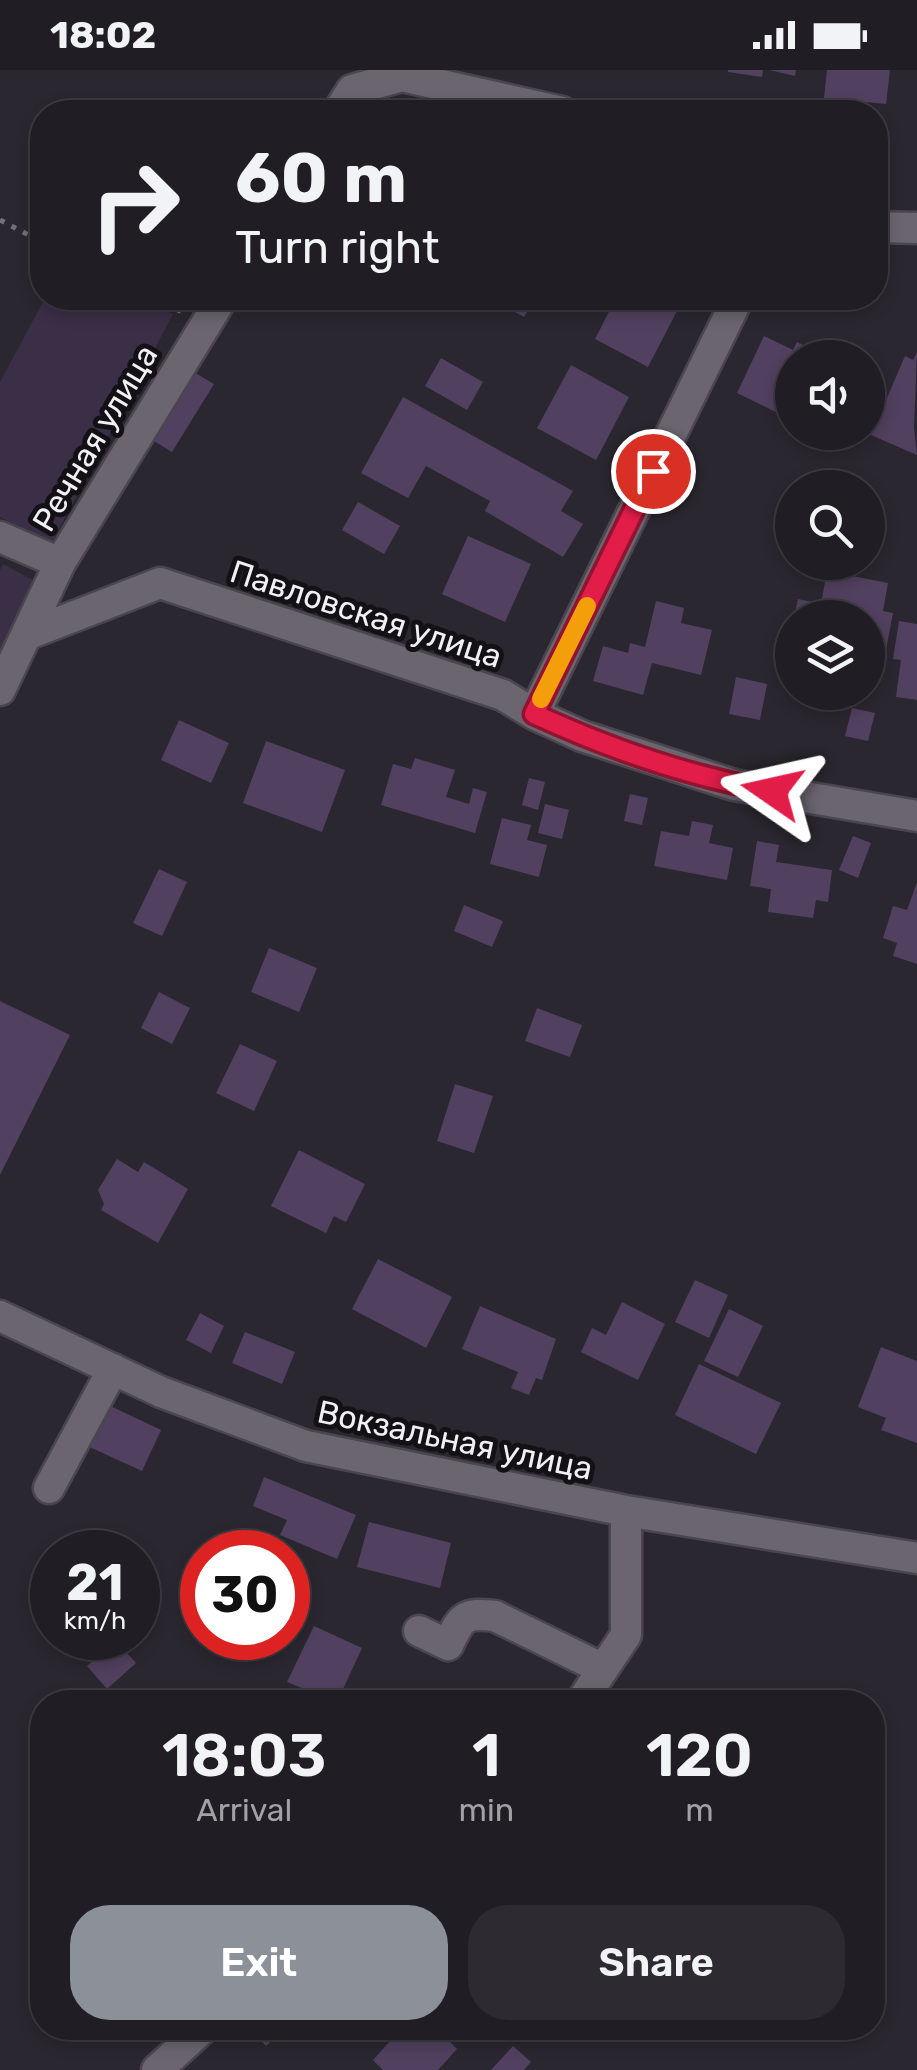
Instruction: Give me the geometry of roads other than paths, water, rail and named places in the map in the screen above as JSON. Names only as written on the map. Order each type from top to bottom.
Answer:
[{"type":"street","points":[[346,100],[352,90],[402,76],[509,100]]},
{"type":"street","points":[[888,227],[917,228]]},
{"type":"street","name":"Речная улица","points":[[0,690],[60,563],[215,310]]},
{"type":"street","points":[[534,714],[732,310]]},
{"type":"street","points":[[0,536],[60,563]]},
{"type":"street","name":"Павловская улица","points":[[26,635],[160,583],[503,694],[534,714],[582,736],[734,784],[917,816]]},
{"type":"street","name":"Вокзальная улица","points":[[0,1316],[161,1392],[306,1446],[626,1511],[917,1558]]},
{"type":"street","points":[[48,1488],[112,1369]]},
{"type":"street","points":[[589,1690],[626,1635],[626,1511]]},
{"type":"street","points":[[418,1631],[448,1645],[460,1620],[474,1614],[494,1616],[602,1669]]},
{"type":"street","points":[[157,2070],[190,2040]]}]
